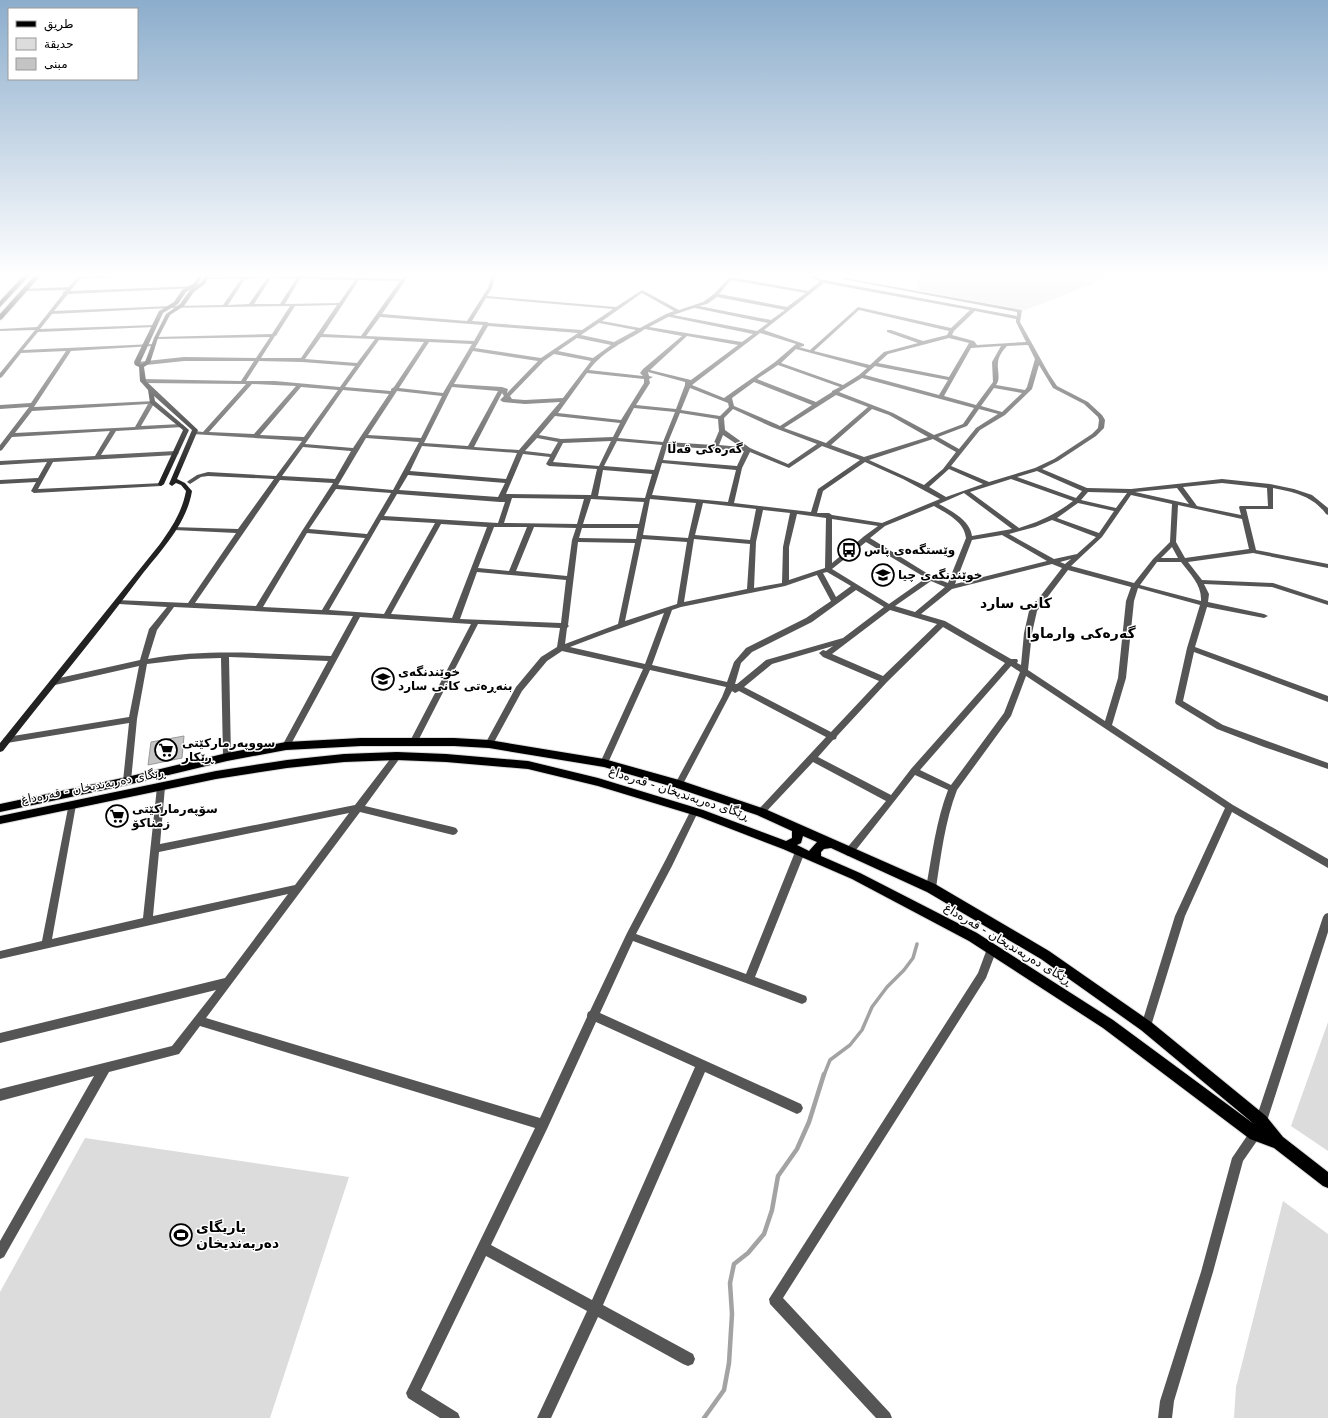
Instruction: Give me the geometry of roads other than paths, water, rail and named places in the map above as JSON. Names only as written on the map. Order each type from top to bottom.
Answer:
[{"type":"main road","points":[[0,808],[126,781],[222,758],[286,746],[414,741],[489,744],[604,763],[679,784],[761,812],[931,888],[978,918],[1045,955],[1146,1026],[1261,1121],[1279,1143]]},
{"type":"main road","name":"ڕێگای دەربەندیخان - قەرەداغ","points":[[0,820],[216,775],[287,764],[344,758],[397,756],[446,758],[528,765],[598,782],[694,812],[787,846],[856,876],[973,937],[1108,1024],[1255,1134],[1279,1143],[1328,1181]]},
{"type":"main road","points":[[216,775],[222,758]]},
{"type":"main road","points":[[787,846],[797,840],[798,829]]},
{"type":"main road","points":[[816,859],[815,851],[817,847],[821,844],[831,844]]},
{"type":"street","points":[[1,374],[29,341]]},
{"type":"street","points":[[147,341],[139,365],[143,381],[195,430],[173,482]]},
{"type":"street","points":[[147,363],[155,341]]},
{"type":"street","points":[[242,383],[271,341]]},
{"type":"street","points":[[302,360],[315,341]]},
{"type":"street","points":[[190,605],[240,531],[376,341]]},
{"type":"street","points":[[259,608],[336,484],[355,450],[427,341]]},
{"type":"street","points":[[324,612],[367,536],[406,473],[450,385],[474,343],[431,341]]},
{"type":"street","points":[[507,399],[513,390],[542,360],[569,341]]},
{"type":"street","points":[[601,341],[615,344]]},
{"type":"street","points":[[502,496],[521,452],[537,436],[594,360],[620,341]]},
{"type":"street","points":[[638,377],[679,341]]},
{"type":"street","points":[[724,341],[742,344]]},
{"type":"street","points":[[621,625],[647,499],[665,444],[689,383],[746,341]]},
{"type":"street","points":[[783,341],[796,346],[872,366],[951,379]]},
{"type":"street","points":[[812,350],[822,341]]},
{"type":"street","points":[[919,341],[924,343]]},
{"type":"street","points":[[780,428],[861,376],[886,352],[931,341]]},
{"type":"street","points":[[489,744],[519,689],[544,659],[561,648],[621,625],[680,605],[785,584],[828,569],[883,525],[965,491],[1037,469],[1080,446],[1098,431],[1102,424],[1100,416],[1092,407],[1055,387],[1046,374],[1030,343],[978,346],[963,341]]},
{"type":"street","points":[[940,398],[971,344]]},
{"type":"street","points":[[814,513],[820,490],[865,460],[965,425],[996,382],[995,362],[1006,344]]},
{"type":"street","points":[[20,352],[153,345]]},
{"type":"street","points":[[715,446],[722,431],[721,418],[729,402],[796,346]]},
{"type":"street","points":[[0,449],[31,407],[70,349]]},
{"type":"street","points":[[471,349],[542,360]]},
{"type":"street","points":[[553,352],[594,360]]},
{"type":"street","points":[[926,487],[948,466],[978,429],[1003,414],[1030,388],[1038,358]]},
{"type":"street","points":[[139,365],[177,359],[302,360],[359,364]]},
{"type":"street","points":[[777,363],[844,387]]},
{"type":"street","points":[[645,370],[689,383],[780,428],[865,460],[926,487],[945,499]]},
{"type":"street","points":[[561,648],[575,540],[579,525],[591,497],[601,467],[623,422],[647,383],[645,370]]},
{"type":"street","points":[[586,371],[646,378],[658,374]]},
{"type":"street","points":[[861,376],[1003,414]]},
{"type":"street","points":[[754,380],[816,404]]},
{"type":"street","points":[[143,381],[250,383],[445,395]]},
{"type":"street","points":[[204,434],[250,383]]},
{"type":"street","points":[[450,385],[513,390]]},
{"type":"street","points":[[255,437],[300,386]]},
{"type":"street","points":[[993,386],[1025,392]]},
{"type":"street","points":[[502,389],[507,399]]},
{"type":"street","points":[[470,448],[502,389]]},
{"type":"street","points":[[137,428],[152,402],[151,390]]},
{"type":"street","points":[[834,392],[891,414],[959,451]]},
{"type":"street","points":[[496,400],[507,399],[525,402],[565,400]]},
{"type":"street","points":[[152,402],[186,430],[162,484]]},
{"type":"street","points":[[0,407],[164,402]]},
{"type":"street","points":[[632,406],[721,418]]},
{"type":"street","points":[[722,431],[748,449],[789,466],[825,444],[872,406]]},
{"type":"street","points":[[554,414],[623,422]]},
{"type":"street","points":[[965,425],[978,429]]},
{"type":"street","points":[[11,435],[191,426]]},
{"type":"street","points":[[97,458],[114,430]]},
{"type":"street","points":[[194,433],[306,439]]},
{"type":"street","points":[[364,436],[553,456]]},
{"type":"street","points":[[537,436],[561,441],[615,439],[665,444],[748,449]]},
{"type":"street","points":[[561,441],[549,464],[656,472]]},
{"type":"street","points":[[302,445],[355,450]]},
{"type":"street","points":[[731,504],[739,468],[748,449]]},
{"type":"street","points":[[0,464],[176,453]]},
{"type":"street","points":[[51,460],[34,491],[162,484],[173,482],[181,483],[190,482],[199,476],[208,474],[279,477],[395,491],[502,496],[509,498],[591,497],[700,501],[814,513],[883,525]]},
{"type":"street","points":[[659,461],[739,468]]},
{"type":"street","points":[[948,466],[989,484]]},
{"type":"street","points":[[1037,469],[1086,490],[1131,492],[1175,503],[1244,517]]},
{"type":"street","points":[[406,473],[508,481]]},
{"type":"street","points":[[1012,477],[1078,501],[1119,510]]},
{"type":"street","points":[[0,482],[39,480]]},
{"type":"street","points":[[1131,492],[1222,481],[1270,486],[1292,490],[1310,496],[1324,507],[1328,513]]},
{"type":"street","points":[[0,749],[119,602],[174,528],[187,505],[190,482]]},
{"type":"street","points":[[181,483],[189,491]]},
{"type":"street","points":[[162,484],[189,491]]},
{"type":"street","points":[[1253,551],[1242,506],[1271,508],[1270,486]]},
{"type":"street","points":[[1180,487],[1195,507]]},
{"type":"street","points":[[969,538],[1003,534],[1052,518],[1065,511],[1078,501],[1086,490]]},
{"type":"street","points":[[965,491],[1018,530]]},
{"type":"street","points":[[931,888],[946,809],[953,789],[1008,714],[1024,671],[1028,633],[1033,611],[1066,567],[1100,536],[1131,492]]},
{"type":"street","points":[[500,526],[509,498]]},
{"type":"street","points":[[680,605],[691,539],[700,501]]},
{"type":"street","points":[[1175,503],[1173,542],[1183,560],[1200,582],[1205,594],[1204,604],[1191,648],[1179,702],[1220,727],[1328,766]]},
{"type":"street","points":[[935,504],[962,522],[968,531],[969,538],[950,587]]},
{"type":"street","points":[[750,590],[753,542],[760,507]]},
{"type":"street","points":[[785,584],[786,547],[794,511]]},
{"type":"street","points":[[828,569],[829,515]]},
{"type":"street","points":[[378,518],[500,526],[641,526]]},
{"type":"street","points":[[1052,518],[1100,536]]},
{"type":"street","points":[[386,616],[438,522]]},
{"type":"street","points":[[455,621],[491,525]]},
{"type":"street","points":[[512,573],[531,526]]},
{"type":"street","points":[[174,528],[240,531]]},
{"type":"street","points":[[306,531],[367,536]]},
{"type":"street","points":[[1003,534],[1066,567],[1204,604],[1264,616]]},
{"type":"street","points":[[865,538],[931,578],[950,587]]},
{"type":"street","points":[[575,540],[691,539],[753,542]]},
{"type":"street","points":[[1108,726],[1122,678],[1130,601],[1135,586],[1155,560],[1173,542]]},
{"type":"street","points":[[1155,560],[1183,560],[1253,551],[1328,566]]},
{"type":"street","points":[[916,615],[950,587],[1080,554]]},
{"type":"street","points":[[828,569],[889,607],[942,623],[1010,662],[1230,807],[1328,864]]},
{"type":"street","points":[[474,570],[570,578]]},
{"type":"street","points":[[819,572],[834,601]]},
{"type":"street","points":[[826,655],[889,607],[931,578]]},
{"type":"street","points":[[1200,582],[1273,585],[1328,602]]},
{"type":"street","points":[[734,686],[738,662],[745,653],[809,620],[855,587]]},
{"type":"street","points":[[119,602],[259,608],[455,621],[565,626]]},
{"type":"street","points":[[126,781],[132,718],[143,663],[153,629],[172,604]]},
{"type":"street","points":[[604,763],[647,668],[669,609]]},
{"type":"street","points":[[286,746],[358,614]]},
{"type":"street","points":[[414,741],[476,622]]},
{"type":"street","points":[[761,812],[833,737],[884,680],[942,623]]},
{"type":"street","points":[[679,784],[726,696],[734,686],[767,664],[845,640]]},
{"type":"street","points":[[561,648],[734,686],[833,737]]},
{"type":"street","points":[[1191,648],[1328,699]]},
{"type":"street","points":[[814,649],[884,680]]},
{"type":"street","points":[[55,682],[143,663],[189,656],[225,655],[333,659]]},
{"type":"street","points":[[222,758],[225,655]]},
{"type":"street","points":[[849,852],[914,771],[1010,662],[1025,660]]},
{"type":"street","points":[[7,740],[132,718]]},
{"type":"street","points":[[0,1094],[175,1050],[228,982],[397,756]]},
{"type":"street","points":[[813,758],[892,800]]},
{"type":"street","points":[[914,771],[953,789]]},
{"type":"street","points":[[148,921],[161,787]]},
{"type":"street","points":[[46,944],[72,806]]},
{"type":"street","points":[[1146,1026],[1180,916],[1230,807]]},
{"type":"street","points":[[155,849],[359,808],[453,831]]},
{"type":"street","points":[[453,1418],[414,1393],[543,1125],[592,1015],[630,936],[694,812]]},
{"type":"street","points":[[749,980],[800,852]]},
{"type":"street","points":[[0,955],[298,888]]},
{"type":"street","points":[[1165,1418],[1167,1401],[1207,1272],[1238,1158],[1255,1134],[1261,1121],[1328,917]]},
{"type":"street","points":[[630,936],[802,1000]]},
{"type":"street","points":[[884,1418],[775,1299],[982,975],[992,949]]},
{"type":"street","points":[[0,1038],[228,982]]},
{"type":"street","points":[[592,1015],[797,1108]]},
{"type":"street","points":[[198,1021],[543,1125]]},
{"type":"street","points":[[544,1418],[595,1308],[702,1065]]},
{"type":"street","points":[[0,1253],[105,1068]]},
{"type":"street","points":[[484,1248],[688,1359]]},
{"type":"waterway","points":[[824,1075],[830,1060],[850,1045],[862,1030],[872,1007],[887,987],[904,970],[913,958],[917,944]]},
{"type":"waterway","points":[[704,1418],[724,1390],[729,1363],[732,1314],[730,1283],[734,1264],[748,1253],[764,1234],[772,1210],[778,1176],[797,1149],[809,1122],[824,1074]]},
{"type":"place","name":"وێستگەەی پاس","points":[[849,550]]},
{"type":"place","name":"خوێندنگەی چیا","points":[[883,575]]},
{"type":"place","name":"خوێندنگەی بنەڕەتی کانی سارد","points":[[383,679]]},
{"type":"place","name":"سووپەرمارکێتی ڕێکار","points":[[166,750]]},
{"type":"place","name":"سۆپەرمارکێتی زمناکۆ","points":[[117,816]]},
{"type":"place","name":"یاریگاى ده‌ربه‌ندیخان","points":[[181,1235]]},
{"type":"district","name":"گەرەکی قەڵا","points":[[705,449]]},
{"type":"district","name":"کانی سارد","points":[[1016,603]]},
{"type":"district","name":"گەرەکی وارماوا","points":[[1081,633]]}]
